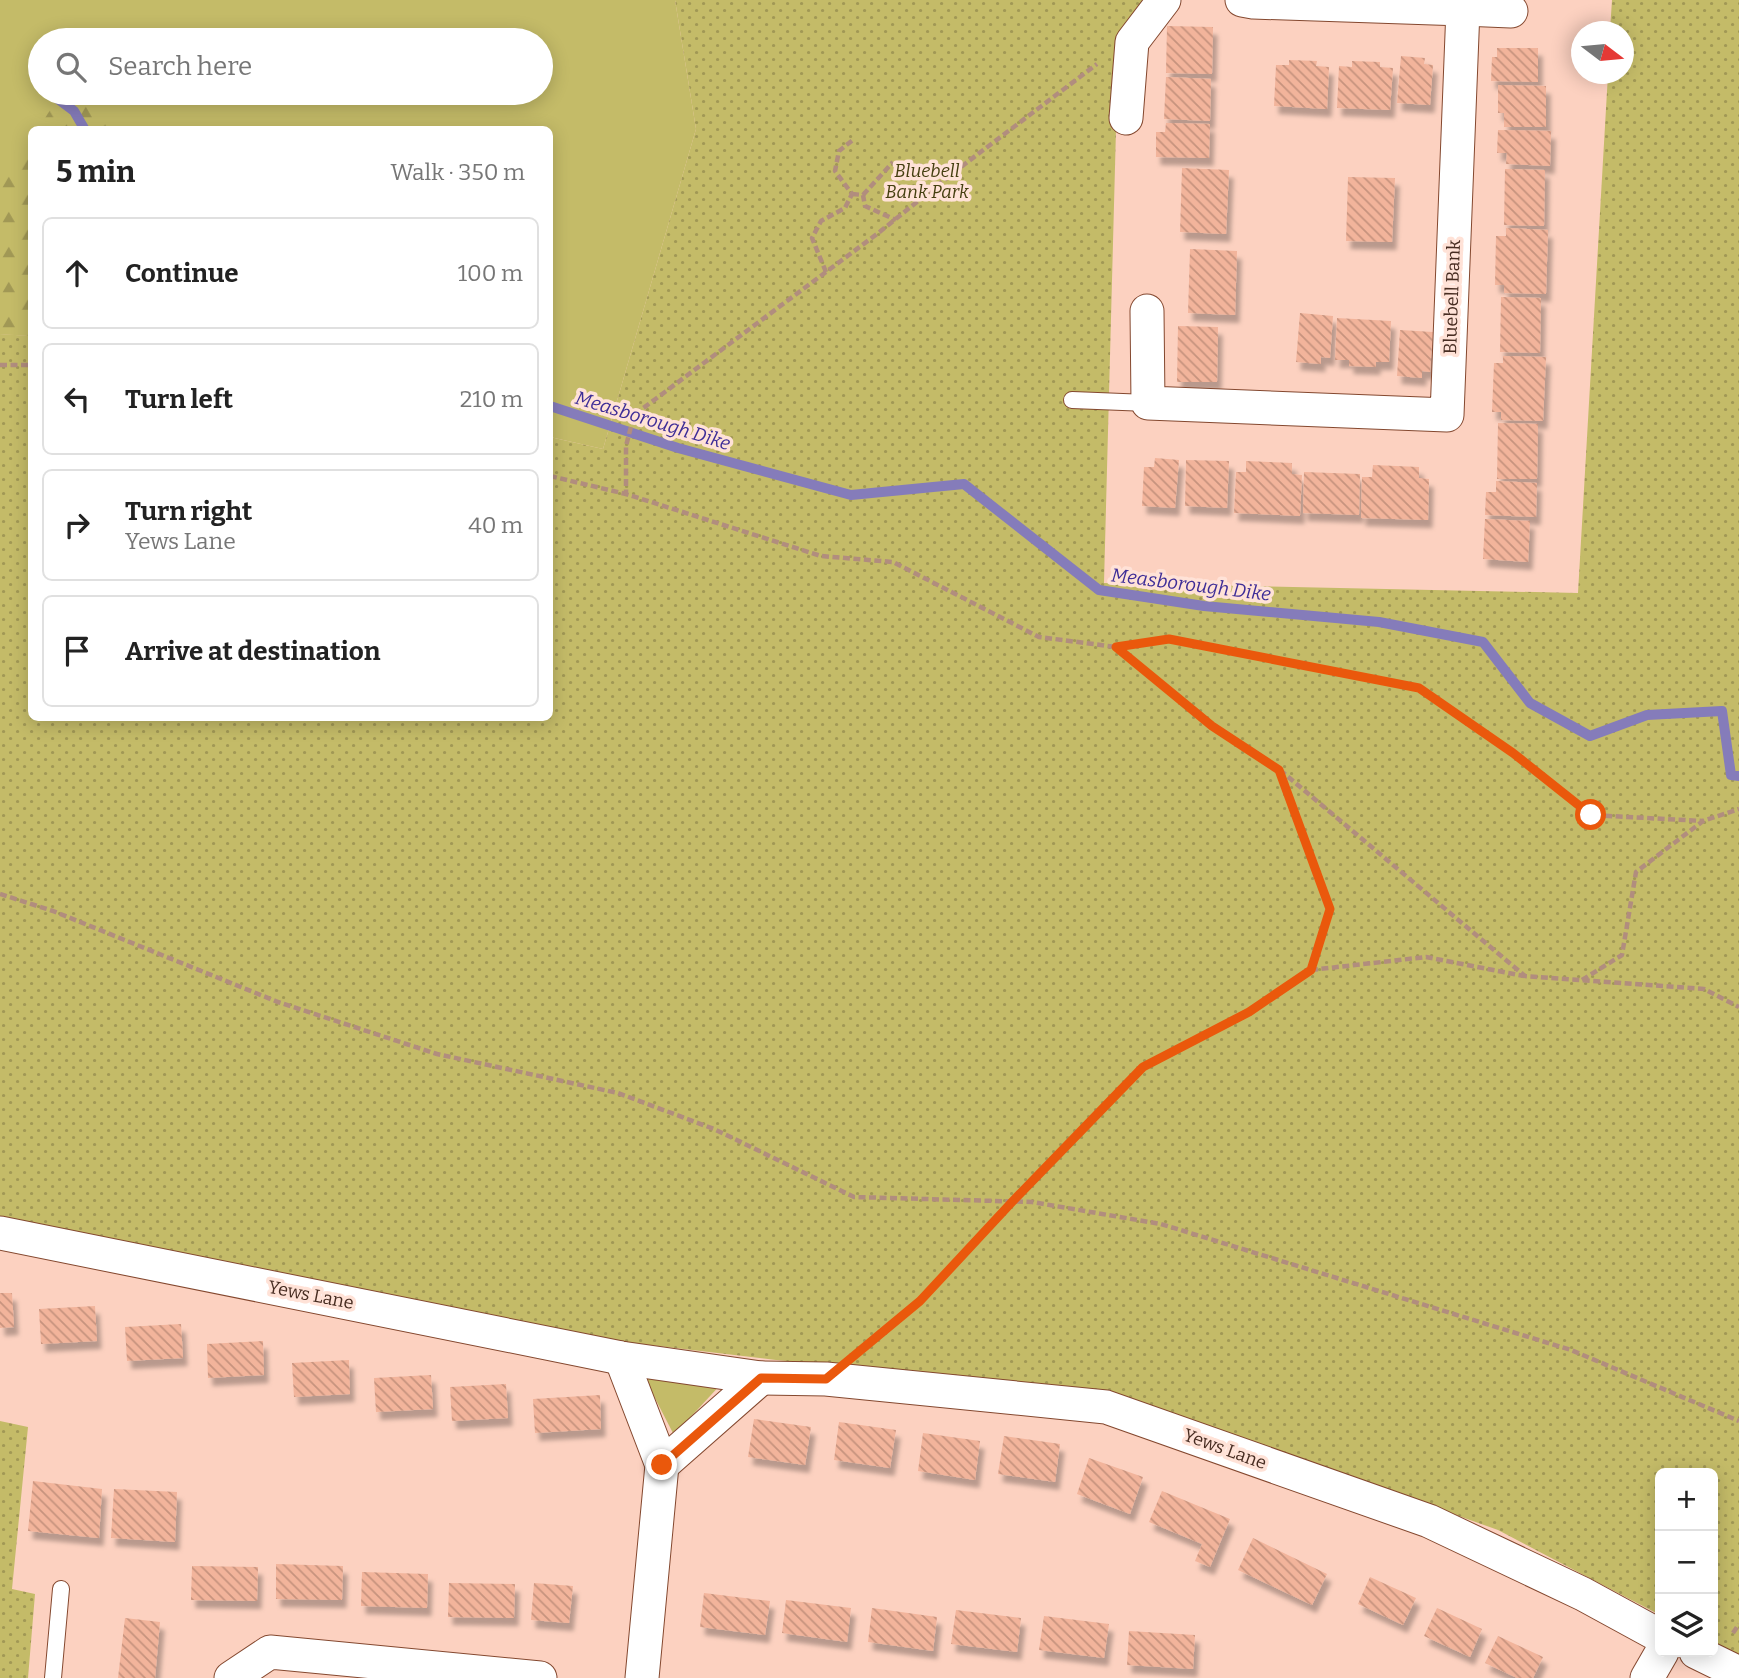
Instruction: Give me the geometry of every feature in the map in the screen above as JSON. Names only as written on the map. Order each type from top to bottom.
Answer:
[{"type":"street","points":[[1126,118],[1132,42],[1164,0]]},
{"type":"street","points":[[1242,0],[1511,11]]},
{"type":"street","name":"Bluebell Bank","points":[[1148,403],[1447,415],[1463,9]]},
{"type":"street","points":[[1147,311],[1148,403]]},
{"type":"street","name":"Yews Lane","points":[[0,1233],[621,1358],[761,1378],[826,1379],[1106,1406],[1429,1521],[1583,1594],[1655,1633]]},
{"type":"street","points":[[621,1358],[662,1465],[642,1678]]},
{"type":"street","points":[[662,1465],[761,1378]]},
{"type":"street","points":[[231,1678],[270,1652],[540,1678]]},
{"type":"street","points":[[1647,1678],[1659,1657]]},
{"type":"street","points":[[1706,1657],[1739,1673]]},
{"type":"lane","points":[[1072,400],[1148,403]]},
{"type":"lane","points":[[53,1678],[61,1589]]},
{"type":"path","points":[[626,494],[626,446],[634,415],[896,220],[953,173],[1097,64]]},
{"type":"path","points":[[854,139],[839,151],[835,171],[852,194],[863,195]]},
{"type":"path","points":[[863,195],[893,162]]},
{"type":"path","points":[[825,272],[812,238],[821,221],[845,208],[852,194]]},
{"type":"path","points":[[863,195],[865,206],[896,220]]},
{"type":"path","points":[[0,365],[28,365]]},
{"type":"path","points":[[553,477],[626,494],[821,556],[893,562],[1039,636],[1116,647],[1169,639],[1419,688],[1513,753],[1591,815],[1703,821]]},
{"type":"path","points":[[1116,647],[1212,726],[1279,770],[1525,976]]},
{"type":"path","points":[[1279,770],[1330,909],[1311,970]]},
{"type":"path","points":[[1581,980],[1622,955],[1636,872],[1703,821],[1739,808]]},
{"type":"path","points":[[0,894],[53,911],[278,1002],[437,1054],[618,1093],[714,1129],[854,1196],[1032,1202],[1161,1224],[1571,1350],[1739,1421]]},
{"type":"path","points":[[826,1379],[920,1301],[1143,1067],[1249,1012],[1311,970],[1426,957],[1525,976],[1704,989],[1739,1007]]},
{"type":"green space","points":[[0,0],[675,0],[696,129],[603,449],[553,438],[553,126],[28,126],[28,336],[0,334]]},
{"type":"green space","name":"Bluebell Bank Park","points":[[675,0],[1146,0],[1137,8],[1118,54],[1104,583],[1578,593],[1607,84],[1634,84],[1634,21],[1611,21],[1612,0],[1739,0],[1739,1656],[1718,1645],[1718,1468],[1655,1468],[1655,1612],[1498,1530],[1108,1391],[776,1360],[599,1339],[0,1220],[0,334],[28,336],[28,721],[553,721],[553,438],[603,449],[696,129]]},
{"type":"green space","points":[[53,105],[90,105],[108,126],[40,126]]},
{"type":"green space","points":[[27,146],[28,336],[0,334],[0,161]]},
{"type":"green space","points":[[644,1377],[723,1382],[674,1435]]},
{"type":"green space","points":[[0,1421],[28,1427],[12,1589],[35,1594],[28,1678],[0,1678]]},
{"type":"building","points":[[1167,26],[1213,27],[1212,74],[1166,73]]},
{"type":"building","points":[[1497,48],[1538,48],[1538,82],[1491,81],[1492,57],[1497,57]]},
{"type":"building","points":[[1401,56],[1425,58],[1424,64],[1433,65],[1430,105],[1397,103]]},
{"type":"building","points":[[1289,60],[1317,61],[1316,66],[1329,67],[1327,109],[1274,106],[1276,65],[1289,65]]},
{"type":"building","points":[[1352,61],[1380,62],[1380,67],[1393,68],[1390,110],[1337,108],[1339,66],[1352,67]]},
{"type":"building","points":[[1166,77],[1211,79],[1210,121],[1164,119]]},
{"type":"building","points":[[1498,85],[1546,86],[1546,127],[1504,127],[1504,113],[1498,113]]},
{"type":"building","points":[[1166,123],[1210,124],[1209,158],[1156,157],[1156,132],[1165,132]]},
{"type":"building","points":[[1498,130],[1551,131],[1550,166],[1506,164],[1507,153],[1497,153]]},
{"type":"building","points":[[1182,168],[1229,170],[1226,234],[1180,232]]},
{"type":"building","points":[[1505,169],[1545,170],[1544,226],[1504,225]]},
{"type":"building","points":[[1348,177],[1395,178],[1392,242],[1346,241]]},
{"type":"building","points":[[1506,228],[1548,230],[1546,294],[1504,293],[1504,285],[1495,285],[1496,236],[1506,236]]},
{"type":"building","points":[[1190,249],[1237,251],[1235,315],[1188,313]]},
{"type":"building","points":[[1501,297],[1541,298],[1540,353],[1500,352]]},
{"type":"building","points":[[1300,313],[1333,316],[1330,358],[1321,357],[1321,364],[1296,362]]},
{"type":"building","points":[[1337,318],[1391,321],[1389,362],[1376,362],[1376,367],[1349,366],[1349,360],[1335,360]]},
{"type":"building","points":[[1178,326],[1218,327],[1217,382],[1177,382]]},
{"type":"building","points":[[1400,330],[1433,332],[1430,372],[1422,371],[1422,378],[1397,376]]},
{"type":"building","points":[[1503,356],[1546,357],[1543,421],[1501,420],[1501,412],[1492,412],[1494,363],[1503,363]]},
{"type":"building","points":[[1498,423],[1538,424],[1537,479],[1497,479]]},
{"type":"building","points":[[1155,458],[1179,460],[1175,508],[1142,506],[1144,467],[1154,467]]},
{"type":"building","points":[[1186,460],[1229,461],[1227,508],[1185,506]]},
{"type":"building","points":[[1246,461],[1292,463],[1292,474],[1302,475],[1300,516],[1234,513],[1236,472],[1246,472]]},
{"type":"building","points":[[1373,465],[1419,467],[1419,478],[1429,479],[1428,520],[1361,518],[1362,477],[1372,477]]},
{"type":"building","points":[[1304,472],[1360,474],[1359,515],[1303,513]]},
{"type":"building","points":[[1496,481],[1537,483],[1536,517],[1485,515],[1486,492],[1496,492]]},
{"type":"building","points":[[1485,519],[1530,521],[1528,562],[1483,559]]},
{"type":"building","points":[[0,1293],[12,1293],[14,1327],[0,1328]]},
{"type":"building","points":[[95,1306],[97,1341],[41,1344],[39,1309]]},
{"type":"building","points":[[181,1324],[183,1358],[127,1361],[125,1327]]},
{"type":"building","points":[[263,1341],[264,1375],[208,1378],[207,1344]]},
{"type":"building","points":[[349,1360],[350,1394],[294,1397],[292,1363]]},
{"type":"building","points":[[431,1375],[433,1409],[376,1412],[374,1378]]},
{"type":"building","points":[[506,1384],[508,1418],[452,1421],[450,1387]]},
{"type":"building","points":[[600,1395],[601,1429],[535,1433],[533,1399]]},
{"type":"building","points":[[754,1419],[811,1427],[805,1465],[748,1457]]},
{"type":"building","points":[[839,1422],[896,1430],[890,1468],[834,1460]]},
{"type":"building","points":[[923,1433],[980,1441],[975,1480],[918,1471]]},
{"type":"building","points":[[1004,1436],[1060,1444],[1055,1482],[998,1474]]},
{"type":"building","points":[[1089,1458],[1143,1477],[1130,1514],[1077,1494]]},
{"type":"building","points":[[33,1481],[102,1489],[99,1538],[28,1531]]},
{"type":"building","points":[[114,1489],[177,1492],[175,1542],[111,1538]]},
{"type":"building","points":[[1162,1491],[1230,1519],[1210,1567],[1195,1561],[1202,1544],[1149,1522]]},
{"type":"building","points":[[1253,1538],[1327,1574],[1312,1605],[1238,1570]]},
{"type":"building","points":[[276,1564],[343,1566],[342,1600],[276,1599]]},
{"type":"building","points":[[192,1566],[258,1567],[257,1601],[191,1600]]},
{"type":"building","points":[[362,1572],[428,1574],[427,1608],[361,1606]]},
{"type":"building","points":[[1370,1577],[1416,1598],[1403,1625],[1358,1604]]},
{"type":"building","points":[[449,1583],[515,1584],[514,1618],[448,1617]]},
{"type":"building","points":[[534,1583],[573,1586],[569,1623],[531,1620]]},
{"type":"building","points":[[704,1593],[770,1601],[765,1635],[700,1627]]},
{"type":"building","points":[[786,1600],[851,1608],[847,1642],[782,1633]]},
{"type":"building","points":[[872,1608],[937,1617],[933,1651],[868,1642]]},
{"type":"building","points":[[1437,1608],[1482,1629],[1470,1657],[1424,1636]]},
{"type":"building","points":[[956,1610],[1021,1618],[1017,1652],[951,1644]]},
{"type":"building","points":[[1044,1616],[1109,1624],[1104,1658],[1039,1650]]},
{"type":"building","points":[[125,1618],[160,1622],[155,1678],[118,1678]]},
{"type":"building","points":[[1129,1631],[1195,1635],[1193,1669],[1127,1665]]},
{"type":"building","points":[[1498,1636],[1543,1657],[1533,1678],[1517,1678],[1485,1663]]},
{"type":"waterway","name":"Measborough Dike","points":[[66,105],[74,111],[83,126]]},
{"type":"waterway","name":"Measborough Dike","points":[[553,407],[678,448],[851,495],[964,484],[1099,590],[1204,606],[1379,622],[1483,642],[1530,703],[1590,736],[1647,715],[1722,711],[1731,775],[1739,776]]},
{"type":"route","points":[[662,1465],[761,1378],[826,1379],[920,1301],[1143,1067],[1249,1012],[1311,970],[1330,909],[1279,770],[1212,726],[1116,647],[1169,639],[1419,688],[1513,753],[1591,815]]}]
